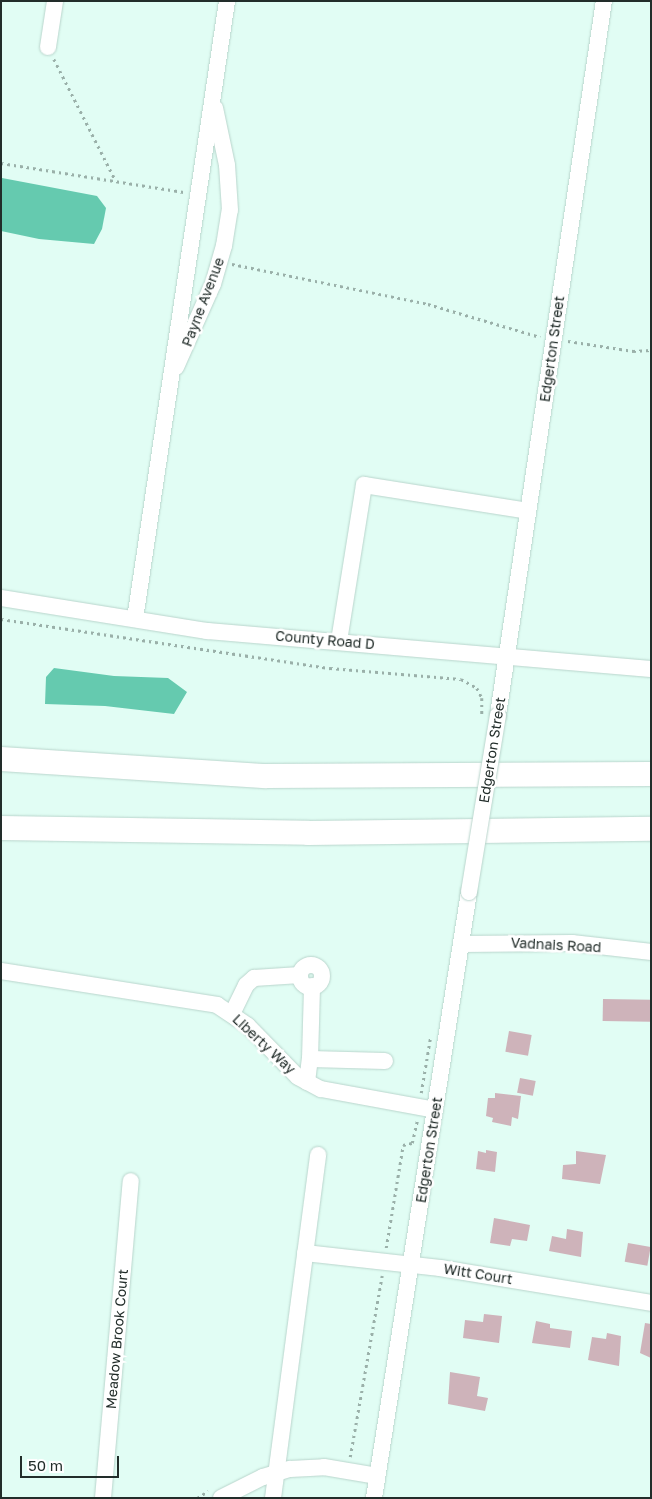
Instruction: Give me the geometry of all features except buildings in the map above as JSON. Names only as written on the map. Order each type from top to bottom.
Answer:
[{"type":"highway","points":[[1,759],[266,776],[651,774]]},
{"type":"highway","points":[[1,822],[91,831]]},
{"type":"highway","points":[[1,828],[91,831],[308,833],[651,829]]},
{"type":"street","points":[[48,47],[55,1]]},
{"type":"street","name":"Payne Avenue","points":[[134,619],[168,385],[228,1]]},
{"type":"street","name":"Edgerton Street","points":[[374,1498],[470,892],[490,715],[506,657],[604,1]]},
{"type":"street","name":"Payne Avenue","points":[[168,385],[213,284],[228,219],[227,165],[212,98]]},
{"type":"street","points":[[339,641],[364,485],[528,511]]},
{"type":"street","name":"County Road D","points":[[1,598],[207,631],[651,669]]},
{"type":"street","name":"Vadnais Road","points":[[461,944],[572,943],[651,952]]},
{"type":"street","name":"Liberty Way","points":[[1,971],[197,1001],[217,1006],[232,1014],[308,1082],[343,1096],[435,1110]]},
{"type":"street","points":[[232,1014],[246,984],[254,978],[306,981],[310,1059],[308,1082]]},
{"type":"street","points":[[310,1059],[385,1061]]},
{"type":"street","points":[[272,1498],[318,1155]]},
{"type":"street","name":"Meadow Brook Court","points":[[103,1498],[131,1181]]},
{"type":"street","name":"Witt Court","points":[[305,1253],[411,1264],[651,1303]]},
{"type":"street","points":[[216,1493],[275,1473],[324,1467],[377,1476]]},
{"type":"path","points":[[48,47],[115,180]]},
{"type":"path","points":[[1,163],[198,194]]},
{"type":"path","points":[[228,263],[428,304],[546,338]]},
{"type":"path","points":[[565,341],[633,351],[651,350]]},
{"type":"path","points":[[1,619],[330,668],[462,679],[477,688],[490,715]]},
{"type":"path","points":[[344,1456],[351,1457],[403,1145],[412,1143],[431,1030]]},
{"type":"path","points":[[197,1498],[216,1493]]},
{"type":"shaded area","points":[[2,178],[97,196],[106,208],[102,229],[94,244],[39,239],[1,231]]},
{"type":"shaded area","points":[[54,668],[114,676],[168,678],[187,692],[174,714],[105,706],[45,704],[46,677]]}]
